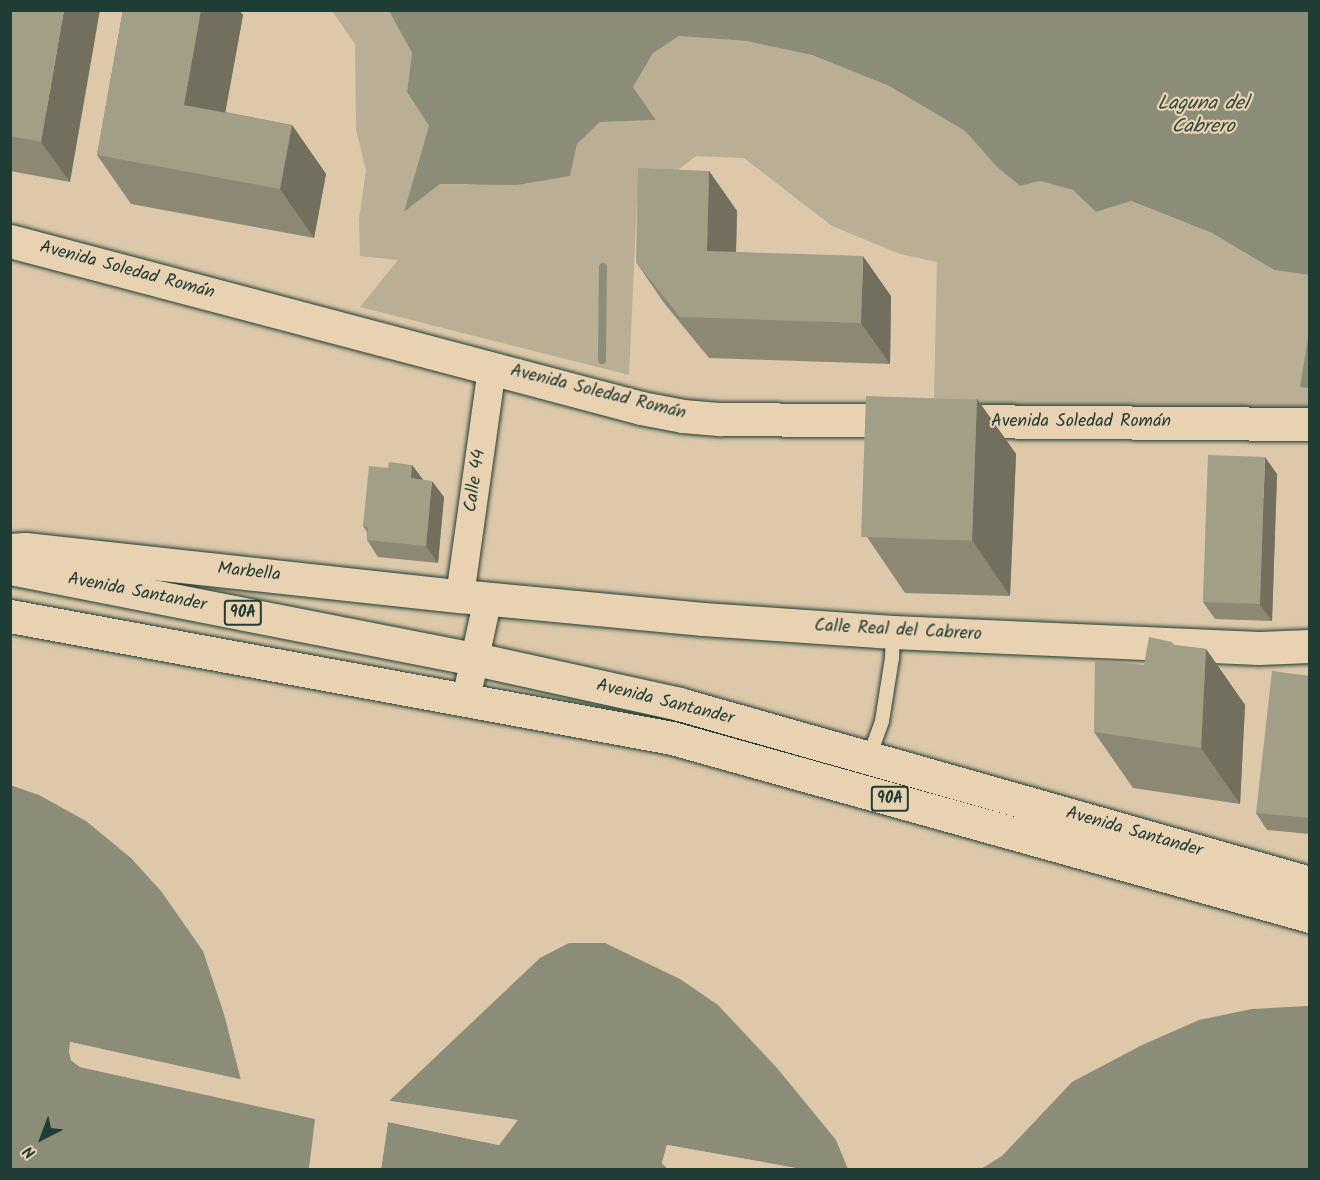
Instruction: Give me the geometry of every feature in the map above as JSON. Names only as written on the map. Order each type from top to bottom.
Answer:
[{"type":"main road","name":"Avenida Soledad Román","points":[[10,241],[641,408],[683,416],[721,419],[1310,424]]},
{"type":"main road","name":"Marbella","points":[[10,550],[25,549],[474,597]]},
{"type":"main road","name":"Avenida Santander","points":[[10,568],[475,659],[679,704],[1310,883]]},
{"type":"main road","name":"Calle Real del Cabrero","points":[[474,597],[703,619],[893,632],[1259,648],[1310,646]]},
{"type":"main road","name":"Avenida Santander","points":[[10,616],[672,738],[1310,916]]},
{"type":"street","name":"Calle 44","points":[[466,699],[475,659],[474,597],[492,367]]},
{"type":"lane","points":[[869,757],[882,721],[892,658],[893,632]]},
{"type":"shaded area","points":[[332,11],[389,11],[412,53],[407,92],[429,126],[405,211],[440,184],[465,185],[570,176],[577,144],[600,122],[656,120],[633,87],[653,52],[679,36],[746,41],[812,55],[889,86],[965,131],[998,168],[1020,186],[1040,181],[1073,190],[1096,212],[1130,201],[1212,233],[1274,270],[1309,275],[1309,332],[1301,386],[1309,388],[1309,412],[981,405],[934,398],[937,262],[900,254],[832,226],[744,158],[696,156],[637,202],[629,375],[360,307],[398,260],[360,256],[359,219],[366,170],[356,130],[355,44]]},
{"type":"water","name":"Laguna del Cabrero","points":[[389,11],[1309,11],[1309,275],[1274,270],[1212,233],[1131,201],[1096,212],[1073,190],[1040,181],[1020,186],[998,168],[965,131],[889,86],[812,55],[746,41],[679,36],[653,53],[633,87],[656,120],[600,122],[577,144],[570,176],[517,185],[440,184],[404,212],[429,126],[407,92],[412,53]]},
{"type":"water","points":[[1309,332],[1310,388],[1300,387]]},
{"type":"water","points":[[10,785],[39,795],[86,821],[131,858],[161,891],[203,951],[224,1014],[241,1080],[70,1042],[71,1060],[80,1067],[316,1119],[309,1169],[11,1169]]},
{"type":"water","points":[[569,943],[605,943],[680,979],[718,1005],[777,1068],[836,1140],[848,1169],[801,1169],[667,1145],[662,1163],[668,1169],[381,1170],[388,1122],[499,1145],[517,1120],[389,1101],[540,958]]},
{"type":"water","points":[[1307,1006],[1310,1008],[1309,1169],[981,1169],[1002,1156],[1072,1082],[1142,1045],[1199,1020],[1252,1009]]},
{"type":"pier","points":[[70,1042],[244,1080],[240,1083],[72,1045],[74,1059],[81,1064],[317,1117],[312,1170],[309,1169],[315,1119],[80,1067],[71,1060]]},
{"type":"pier","points":[[390,1096],[390,1101],[518,1120],[499,1145],[388,1122],[381,1169],[378,1170],[387,1119],[498,1142],[512,1123],[388,1103],[386,1100]]},
{"type":"pier","points":[[667,1145],[801,1169],[785,1170],[669,1149],[666,1162],[671,1169],[668,1169],[662,1163]]},
{"type":"building","points":[[10,10],[64,10],[41,142],[10,136]]},
{"type":"building","points":[[123,10],[201,10],[184,105],[292,125],[280,189],[97,155]]},
{"type":"building","points":[[638,168],[709,171],[707,251],[863,256],[861,323],[680,317],[636,262]]},
{"type":"building","points":[[866,396],[977,400],[972,541],[861,537]]},
{"type":"building","points":[[1208,455],[1265,457],[1260,604],[1203,602]]},
{"type":"building","points":[[389,462],[412,465],[411,478],[432,481],[426,546],[367,540],[368,527],[363,526],[369,466],[388,468]]},
{"type":"building","points":[[1149,637],[1172,642],[1174,645],[1206,649],[1201,748],[1094,732],[1095,660],[1144,665]]},
{"type":"building","points":[[1272,671],[1310,676],[1310,818],[1256,813]]},
{"type":"waterway","points":[[602,360],[603,267]]}]
